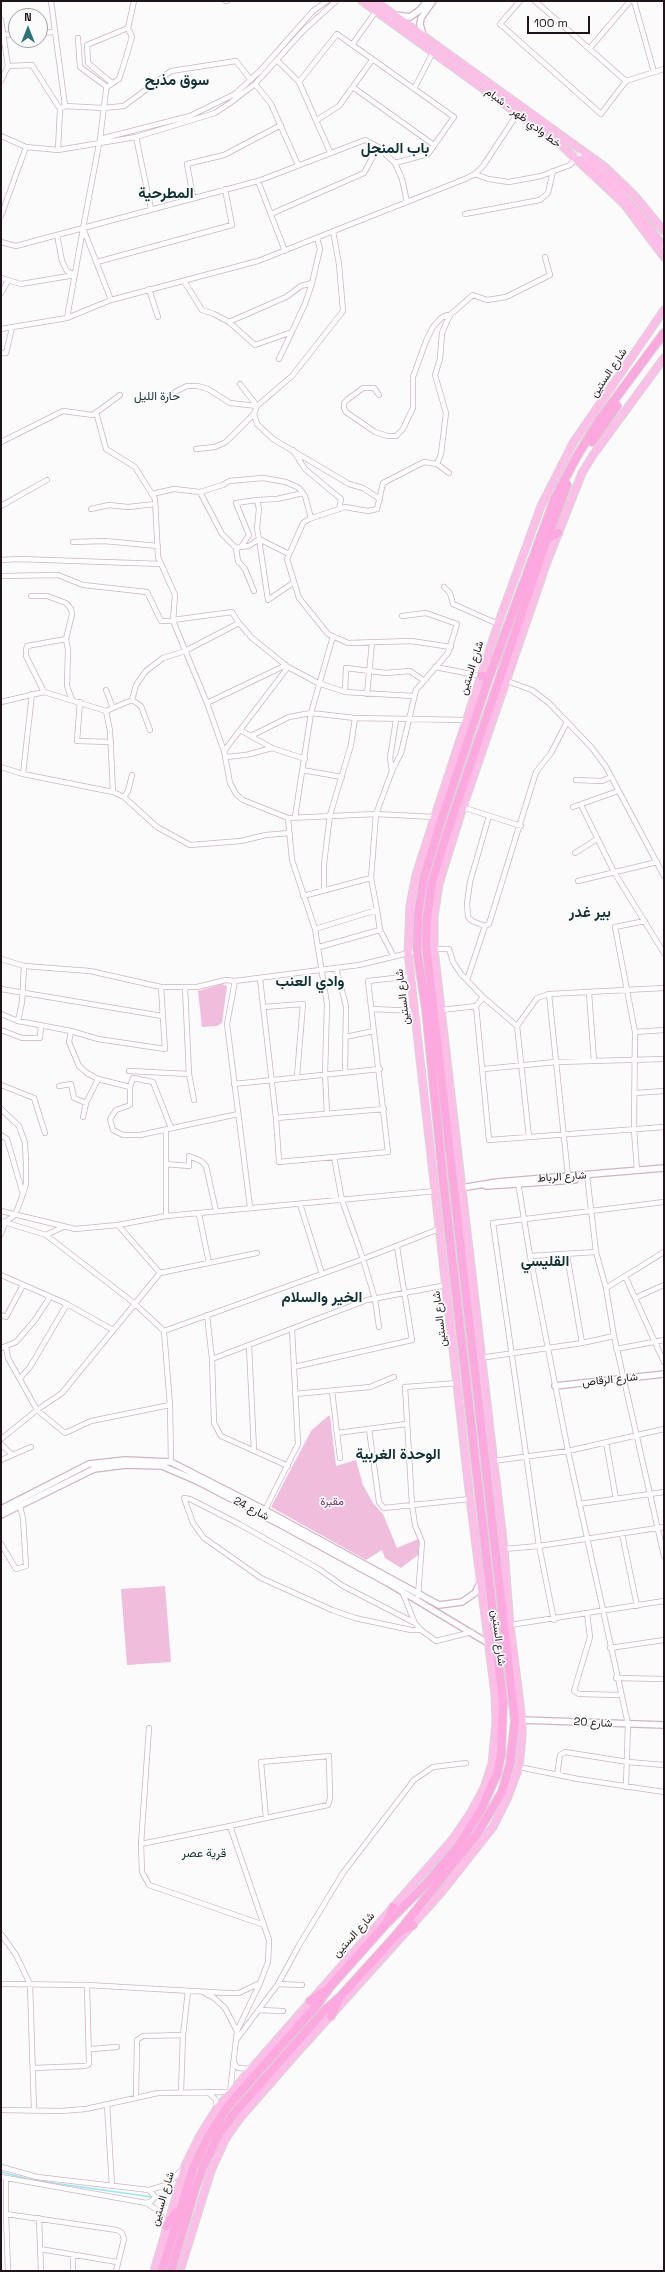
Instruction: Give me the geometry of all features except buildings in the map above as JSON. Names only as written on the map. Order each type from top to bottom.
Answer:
[{"type":"highway","name":"شارع الستين","points":[[162,2271],[180,2206],[193,2168],[208,2137],[233,2094],[317,2005],[329,1988],[386,1924],[427,1883],[459,1845],[480,1810],[497,1774],[501,1755],[504,1721],[492,1643],[487,1553],[458,1351],[432,1116],[426,1009],[417,951],[418,915],[424,877],[445,797],[485,677],[555,498],[598,422],[664,333]]},
{"type":"highway","name":"شارع الستين","points":[[171,2271],[198,2182],[236,2111],[325,2010],[340,1997],[381,1952],[462,1859],[502,1792],[510,1764],[515,1720],[512,1669],[431,946],[432,882],[460,806],[500,688],[547,539],[579,457],[664,340]]},
{"type":"highway","points":[[547,539],[558,533]]},
{"type":"highway","points":[[386,1924],[394,1907]]},
{"type":"highway","points":[[397,1934],[413,1925]]},
{"type":"highway","points":[[369,1943],[366,1952],[368,1957],[381,1952]]},
{"type":"highway","points":[[347,1968],[357,1965],[360,1970],[358,1977]]},
{"type":"highway","points":[[310,2001],[329,1988]]},
{"type":"highway","points":[[331,2016],[340,1997]]},
{"type":"highway","points":[[166,2226],[180,2206]]},
{"type":"main road","name":"خط وادي ظهر - شبام","points":[[362,1],[412,32],[423,35],[583,151],[618,179],[664,231]]},
{"type":"main road","name":"خط وادي ظهر - شبام","points":[[375,1],[393,14],[433,52],[561,145],[576,159],[588,162],[614,185],[636,210],[662,245]]},
{"type":"main road","points":[[476,83],[480,75]]},
{"type":"main road","points":[[583,151],[625,191],[662,245],[664,257]]},
{"type":"main road","name":"شارع الستين","points":[[154,2271],[166,2226],[185,2166],[199,2137],[218,2108],[233,2094],[251,2069],[394,1907],[457,1833],[470,1814],[484,1788],[492,1764],[496,1722],[492,1643],[480,1582],[470,1500],[458,1383],[458,1351],[439,1229],[432,1116],[408,953],[410,906],[416,875],[435,817],[445,797],[466,720],[485,677],[498,624],[541,506],[563,461],[663,312]]},
{"type":"main road","name":"شارع الستين","points":[[500,688],[507,681],[558,533],[582,473],[592,455],[664,358]]},
{"type":"main road","name":"شارع الستين","points":[[180,2271],[223,2136],[441,1893],[462,1859],[493,1827],[508,1797],[519,1767],[522,1720],[512,1669],[504,1549],[493,1461],[483,1413],[480,1358],[466,1259],[461,1188],[449,1111],[442,1010],[431,946]]},
{"type":"street","points":[[52,1],[63,108],[58,150]]},
{"type":"street","points":[[67,318],[99,145],[107,87],[119,79],[123,67],[132,37],[128,28],[134,1]]},
{"type":"street","points":[[100,139],[190,116],[235,94],[251,80],[313,11],[327,1]]},
{"type":"street","points":[[1,136],[26,147],[58,150],[99,145],[136,137],[214,113],[225,107],[255,84],[303,31],[336,1]]},
{"type":"street","points":[[393,14],[410,17],[421,9],[427,1]]},
{"type":"street","points":[[423,35],[420,24],[422,18],[433,1]]},
{"type":"street","points":[[520,1],[500,24],[601,114],[626,81],[664,70]]},
{"type":"street","points":[[535,1],[626,81]]},
{"type":"street","points":[[590,48],[630,1]]},
{"type":"street","points":[[634,1],[654,72]]},
{"type":"street","points":[[352,45],[376,11]]},
{"type":"street","points":[[1,20],[2,35],[8,66],[1,81]]},
{"type":"street","points":[[112,83],[88,63],[87,45],[128,28]]},
{"type":"street","points":[[48,32],[55,32]]},
{"type":"street","points":[[299,82],[337,34],[454,117],[428,154],[395,163]]},
{"type":"street","points":[[78,38],[80,67],[107,87]]},
{"type":"street","points":[[414,89],[433,52]]},
{"type":"street","points":[[277,60],[299,82],[330,152]]},
{"type":"street","points":[[317,120],[340,106],[354,88],[372,60]]},
{"type":"street","points":[[63,108],[103,108],[124,106],[171,71],[236,61],[251,80]]},
{"type":"street","points":[[8,66],[32,66],[63,108]]},
{"type":"street","points":[[255,84],[271,104],[298,165]]},
{"type":"street","points":[[354,88],[434,145]]},
{"type":"street","points":[[222,101],[225,107]]},
{"type":"street","points":[[1,329],[67,318],[111,300],[258,262],[475,174],[483,166],[518,113]]},
{"type":"street","points":[[193,197],[187,164],[224,155],[281,125]]},
{"type":"street","points":[[136,137],[150,209]]},
{"type":"street","points":[[1,242],[16,246],[193,197],[258,181],[330,152],[365,140],[378,147],[395,163],[402,179],[407,202]]},
{"type":"street","points":[[1,216],[26,147]]},
{"type":"street","points":[[271,214],[364,173],[378,147]]},
{"type":"street","points":[[475,174],[488,179],[509,182],[570,166],[583,151]]},
{"type":"street","points":[[465,214],[540,200],[548,193],[554,171]]},
{"type":"street","points":[[258,181],[285,251]]},
{"type":"street","points":[[97,262],[232,224],[225,189]]},
{"type":"street","points":[[83,228],[111,300]]},
{"type":"street","points":[[196,449],[215,447],[226,442],[254,414],[257,406],[292,376],[343,311],[339,264],[333,231]]},
{"type":"street","points":[[57,235],[62,261],[67,271],[75,275]]},
{"type":"street","points":[[279,359],[305,304],[312,283],[320,248],[317,238]]},
{"type":"street","points":[[437,464],[441,454],[446,413],[435,375],[440,359],[442,333],[448,319],[451,314],[473,296],[487,300],[506,297],[550,275],[545,258]]},
{"type":"street","points":[[1,278],[21,284],[75,275]]},
{"type":"street","points":[[1,293],[8,280]]},
{"type":"street","points":[[184,281],[202,310],[214,314],[229,322],[255,345],[292,332]]},
{"type":"street","points":[[229,322],[286,297],[301,286],[312,283]]},
{"type":"street","points":[[149,289],[158,317]]},
{"type":"street","points":[[379,395],[374,388],[363,388],[348,398],[344,403],[344,408],[346,412],[375,432],[392,437],[403,429],[412,414],[415,401],[413,377],[426,341],[441,318],[447,315],[448,319]]},
{"type":"street","points":[[1,353],[6,353],[12,328]]},
{"type":"street","points":[[240,384],[257,406]]},
{"type":"street","points":[[175,392],[187,386],[198,386],[208,389],[230,402],[257,406]]},
{"type":"street","points":[[1,442],[63,411],[93,415],[120,395]]},
{"type":"street","points":[[96,412],[106,449],[135,467],[152,494],[155,504],[158,557],[175,595],[173,620],[207,703],[224,751],[230,783],[236,794],[243,800],[288,818],[376,814],[435,817]]},
{"type":"street","points":[[254,414],[257,424],[273,438],[349,484],[363,488],[380,499]]},
{"type":"street","points":[[293,450],[305,469],[341,499],[339,509]]},
{"type":"street","points":[[449,473],[437,464],[424,462],[383,483],[377,509],[368,511],[344,507],[303,522],[286,559],[293,583],[308,610],[322,629],[332,636],[348,643],[411,641],[451,647]]},
{"type":"street","points":[[152,494],[174,489],[200,492],[224,485],[229,481],[264,478],[286,482],[299,488],[303,493],[311,518]]},
{"type":"street","points":[[1,506],[47,480]]},
{"type":"street","points":[[200,492],[222,534],[238,547],[249,546],[259,539]]},
{"type":"street","points":[[254,591],[245,569],[238,561],[238,547],[249,535],[236,504],[257,500],[277,499],[303,493]]},
{"type":"street","points":[[257,500],[259,509],[257,528],[268,600],[293,583]]},
{"type":"street","points":[[91,508],[109,504],[128,507],[155,504]]},
{"type":"street","points":[[259,539],[289,554]]},
{"type":"street","points":[[73,542],[104,541],[158,546]]},
{"type":"street","points":[[1,560],[19,559],[161,564]]},
{"type":"street","points":[[1,576],[58,575],[83,585],[147,592],[161,621],[232,612],[252,638],[287,666],[318,683],[345,692],[413,696]]},
{"type":"street","points":[[444,587],[450,593],[453,604],[498,624]]},
{"type":"street","points":[[31,596],[47,596],[66,603],[71,609],[72,614],[66,639],[68,650],[67,686],[72,700]]},
{"type":"street","points":[[394,957],[380,930],[378,910],[371,878],[376,814],[392,771],[401,753],[413,696],[423,680],[451,647],[457,624],[426,614],[402,616]]},
{"type":"street","points":[[132,700],[136,685],[146,671],[163,658],[185,651],[239,623]]},
{"type":"street","points":[[295,817],[311,713],[332,636]]},
{"type":"street","points":[[44,692],[26,656],[27,646],[66,639]]},
{"type":"street","points":[[367,694],[372,643]]},
{"type":"street","points":[[207,703],[287,666]]},
{"type":"street","points":[[224,751],[287,666]]},
{"type":"street","points":[[435,667],[485,677]]},
{"type":"street","points":[[345,692],[346,668],[386,672],[410,671],[423,680]]},
{"type":"street","points":[[507,681],[532,690],[549,704],[592,748],[611,777],[664,876]]},
{"type":"street","points":[[106,690],[113,708]]},
{"type":"street","points":[[1,702],[44,692],[106,711],[132,700]]},
{"type":"street","points":[[23,774],[32,694]]},
{"type":"street","points":[[132,700],[141,706],[150,730]]},
{"type":"street","points":[[80,702],[77,741],[110,742]]},
{"type":"street","points":[[106,711],[114,792]]},
{"type":"street","points":[[251,736],[289,716],[311,713],[355,718],[396,720],[466,720]]},
{"type":"street","points":[[324,890],[324,864],[330,815],[351,745],[355,718]]},
{"type":"street","points":[[392,771],[390,758],[396,720]]},
{"type":"street","points":[[467,980],[485,926],[489,924],[521,826],[536,772],[552,753],[566,722]]},
{"type":"street","points":[[240,730],[272,748],[305,759]]},
{"type":"street","points":[[225,757],[246,755],[272,748]]},
{"type":"street","points":[[1,767],[23,774],[114,792],[124,797],[157,827],[190,845],[241,840],[266,835],[288,833]]},
{"type":"street","points":[[302,770],[342,778]]},
{"type":"street","points":[[124,797],[128,791],[132,775]]},
{"type":"street","points":[[576,780],[602,781],[611,777]]},
{"type":"street","points":[[573,807],[618,791]]},
{"type":"street","points":[[581,805],[614,872],[664,953]]},
{"type":"street","points":[[460,806],[521,826]]},
{"type":"street","points":[[485,926],[472,921],[468,917],[467,904],[470,882],[488,816]]},
{"type":"street","points":[[288,818],[288,833],[292,860],[315,929],[327,1004],[325,1074],[327,1114]]},
{"type":"street","points":[[574,853],[597,839]]},
{"type":"street","points":[[578,881],[657,862]]},
{"type":"street","points":[[303,896],[371,878]]},
{"type":"street","points":[[315,929],[378,910]]},
{"type":"street","points":[[636,1170],[634,1130],[636,1060],[635,1032],[615,927],[645,921]]},
{"type":"street","points":[[319,947],[380,930]]},
{"type":"street","points":[[431,946],[449,949],[453,962],[467,980],[483,997],[517,1026]]},
{"type":"street","points":[[1,959],[24,966],[90,971],[161,987],[197,987],[226,980],[235,982],[336,968],[417,951]]},
{"type":"street","points":[[18,1021],[22,1002],[21,992],[24,966]]},
{"type":"street","points":[[336,968],[346,1006],[345,1072]]},
{"type":"street","points":[[260,979],[276,1118],[279,1162],[388,1152],[380,1069],[368,981],[412,976]]},
{"type":"street","points":[[235,982],[227,1024],[250,1207]]},
{"type":"street","points":[[1,1014],[18,1021],[71,1031],[98,1039],[164,1049],[161,987]]},
{"type":"street","points":[[185,987],[189,1074],[194,1100]]},
{"type":"street","points":[[529,1137],[517,1026],[538,998],[550,994],[664,988]]},
{"type":"street","points":[[1,989],[162,1016]]},
{"type":"street","points":[[589,993],[594,1061]]},
{"type":"street","points":[[550,994],[568,1176]]},
{"type":"street","points":[[483,997],[476,1006],[484,1069],[489,1140],[564,1133],[664,1127]]},
{"type":"street","points":[[263,1007],[303,1004],[297,1076]]},
{"type":"street","points":[[442,1010],[476,1006]]},
{"type":"street","points":[[372,1009],[416,1011]]},
{"type":"street","points":[[1,1030],[22,1038],[40,1038],[42,1026]]},
{"type":"street","points":[[635,1032],[664,1030]]},
{"type":"street","points":[[71,1031],[69,1042],[73,1056],[79,1066],[87,1073],[98,1079],[130,1087]]},
{"type":"street","points":[[345,1037],[374,1031]]},
{"type":"street","points":[[484,1069],[556,1062],[664,1059]]},
{"type":"street","points":[[234,1084],[297,1076],[380,1069]]},
{"type":"street","points":[[129,1071],[189,1074]]},
{"type":"street","points":[[166,1216],[166,1164],[169,1129],[157,1087],[153,1082],[133,1078],[130,1087],[130,1105],[116,1110],[112,1114],[110,1124],[113,1130],[123,1135],[169,1129],[238,1114]]},
{"type":"street","points":[[83,1117],[86,1103],[98,1079]]},
{"type":"street","points":[[59,1086],[71,1084],[74,1098],[86,1103]]},
{"type":"street","points":[[1,1085],[34,1098],[45,1132]]},
{"type":"street","points":[[635,1093],[664,1091]]},
{"type":"street","points":[[1,1109],[19,1126],[25,1143],[26,1184],[15,1215],[3,1221]]},
{"type":"street","points":[[276,1118],[384,1109]]},
{"type":"street","points":[[1,1135],[7,1139],[23,1194]]},
{"type":"street","points":[[166,1164],[189,1166],[188,1156],[201,1161],[208,1172],[216,1211]]},
{"type":"street","points":[[334,1157],[342,1200],[375,1299],[379,1327]]},
{"type":"street","name":"شارع الرباط","points":[[461,1188],[568,1176],[587,1177],[636,1170],[664,1168]]},
{"type":"street","points":[[626,1787],[628,1762],[628,1724],[616,1678],[568,1451],[523,1220],[518,1182],[664,1171]]},
{"type":"street","points":[[587,1177],[596,1252],[606,1288],[616,1349],[664,1556]]},
{"type":"street","points":[[1,1211],[75,1229],[166,1216],[199,1214],[250,1207],[300,1204],[436,1191]]},
{"type":"street","points":[[554,1620],[539,1546],[528,1458],[511,1354],[493,1223],[664,1202]]},
{"type":"street","points":[[300,1204],[322,1274]]},
{"type":"street","points":[[199,1214],[209,1263]]},
{"type":"street","points":[[1,1234],[3,1221]]},
{"type":"street","points":[[3,1221],[46,1234],[134,1303],[164,1331],[170,1405],[171,1462]]},
{"type":"street","points":[[118,1224],[160,1273]]},
{"type":"street","points":[[46,1234],[62,1227]]},
{"type":"street","points":[[164,1331],[363,1260],[439,1229]]},
{"type":"street","points":[[294,1367],[412,1340],[397,1247]]},
{"type":"street","points":[[530,1256],[596,1252]]},
{"type":"street","points":[[606,1288],[664,1252]]},
{"type":"street","points":[[1,1439],[37,1410],[62,1393],[160,1273],[257,1253]]},
{"type":"street","points":[[566,1255],[582,1343]]},
{"type":"street","points":[[1,1275],[67,1304],[112,1330]]},
{"type":"street","points":[[625,1276],[656,1341],[664,1362]]},
{"type":"street","points":[[1,1315],[6,1317],[23,1285]]},
{"type":"street","points":[[212,1359],[375,1299],[447,1285]]},
{"type":"street","points":[[635,1298],[664,1285]]},
{"type":"street","points":[[50,1297],[35,1320],[16,1342],[4,1347],[8,1358],[37,1410],[65,1433],[91,1422],[170,1405]]},
{"type":"street","points":[[20,1378],[30,1367],[67,1304]]},
{"type":"street","points":[[207,1315],[212,1359],[214,1423],[221,1436],[288,1466]]},
{"type":"street","points":[[265,1510],[298,1444],[292,1330]]},
{"type":"street","points":[[480,1358],[582,1343],[614,1336]]},
{"type":"street","points":[[616,1349],[664,1340]]},
{"type":"street","points":[[249,1346],[254,1450]]},
{"type":"street","name":"شارع الرقاص","points":[[555,1386],[664,1374]]},
{"type":"street","points":[[295,1394],[370,1387],[394,1377]]},
{"type":"street","points":[[417,1597],[422,1542],[415,1525],[412,1505],[405,1387],[458,1383]]},
{"type":"street","points":[[332,1391],[340,1458]]},
{"type":"street","points":[[337,1433],[406,1424]]},
{"type":"street","points":[[369,1428],[379,1502],[384,1508],[470,1500]]},
{"type":"street","points":[[493,1461],[528,1458],[568,1451],[664,1429]]},
{"type":"street","points":[[606,1442],[616,1499]]},
{"type":"street","points":[[1,1444],[12,1455]]},
{"type":"street","points":[[1,1460],[31,1447]]},
{"type":"street","name":"شارع 24","points":[[1,1510],[73,1471],[94,1463],[125,1460],[171,1462],[265,1510],[417,1597],[492,1643]]},
{"type":"street","name":"شارع 24","points":[[1,1515],[20,1507],[94,1468],[126,1464],[162,1466],[197,1481],[402,1591],[417,1597],[439,1605],[462,1602],[475,1593],[480,1582]]},
{"type":"street","points":[[579,1504],[664,1492]]},
{"type":"street","points":[[415,1623],[343,1586],[319,1570],[238,1524],[190,1499],[184,1498],[193,1523],[201,1535],[260,1578],[332,1610],[355,1618],[411,1630],[421,1630]]},
{"type":"street","points":[[1,1544],[16,1569],[26,1566],[20,1507]]},
{"type":"street","points":[[504,1549],[539,1546],[622,1534],[664,1526]]},
{"type":"street","points":[[622,1534],[637,1606]]},
{"type":"street","points":[[402,1591],[415,1623],[421,1630],[440,1641],[472,1632]]},
{"type":"street","points":[[510,1625],[554,1620],[557,1617],[664,1601]]},
{"type":"street","points":[[587,1613],[590,1637],[574,1691],[579,1694],[620,1695]]},
{"type":"street","points":[[610,1648],[664,1640]]},
{"type":"street","points":[[616,1678],[664,1679]]},
{"type":"street","name":"شارع 20","points":[[522,1720],[664,1725]]},
{"type":"street","points":[[149,1728],[141,1844],[142,1872],[149,1885],[264,1925]]},
{"type":"street","points":[[557,1775],[560,1755],[565,1752],[628,1762],[664,1765]]},
{"type":"street","points":[[141,1844],[230,1826],[328,1805],[330,1798],[329,1756],[261,1762],[266,1818]]},
{"type":"street","points":[[236,2040],[278,1984],[298,1947],[343,1873],[414,1780],[433,1767],[466,1762]]},
{"type":"street","points":[[519,1767],[626,1787],[664,1792]]},
{"type":"street","points":[[1,2110],[61,2111],[107,2104],[136,2097],[181,2091],[233,2094],[233,2062],[237,2031],[260,1983],[268,1962],[269,1940],[230,1826]]},
{"type":"street","points":[[1,1934],[16,1955],[30,1984],[34,2110]]},
{"type":"street","points":[[1,1984],[87,1985],[202,1993],[239,1993],[260,1983]]},
{"type":"street","points":[[278,1984],[302,1985]]},
{"type":"street","points":[[32,2068],[88,2065],[91,2048],[87,1985]]},
{"type":"street","points":[[181,2091],[183,2035],[188,1991]]},
{"type":"street","points":[[202,1993],[213,1997],[225,2008],[237,2031]]},
{"type":"street","points":[[259,2010],[283,2011]]},
{"type":"street","points":[[136,2097],[137,2040],[143,2036],[183,2035]]},
{"type":"street","points":[[91,2048],[117,2047]]},
{"type":"street","points":[[233,2062],[243,2070],[251,2069]]},
{"type":"street","points":[[208,2092],[216,2100],[218,2108]]},
{"type":"street","points":[[107,2104],[112,2186]]},
{"type":"street","points":[[1,2167],[37,2177],[149,2190],[166,2185],[185,2166]]},
{"type":"street","points":[[8,2271],[3,2242],[6,2214],[3,2178],[146,2203],[152,2202],[155,2197],[149,2190]]},
{"type":"street","points":[[146,2203],[159,2211],[166,2226]]},
{"type":"street","points":[[6,2214],[118,2230],[124,2239],[117,2262],[116,2271]]},
{"type":"street","points":[[39,2218],[41,2271]]},
{"type":"street","points":[[40,2249],[117,2262]]},
{"type":"street","points":[[73,2255],[73,2271]]},
{"type":"green space","points":[[222,984],[227,986],[222,1023],[217,1026],[202,1027],[198,991]]},
{"type":"green space","name":"مقبرة","points":[[328,1416],[330,1416],[336,1466],[356,1460],[363,1485],[373,1503],[383,1514],[397,1548],[418,1539],[421,1545],[418,1555],[401,1568],[385,1558],[382,1550],[366,1560],[271,1507],[311,1431]]},
{"type":"green space","points":[[165,1586],[171,1662],[127,1665],[121,1589]]},
{"type":"waterway","points":[[1,2172],[32,2180],[152,2197]]},
{"type":"district","name":"سوق مذبح","points":[[177,81]]},
{"type":"district","name":"باب المنجل","points":[[395,149]]},
{"type":"district","name":"المطرحية","points":[[166,194]]},
{"type":"district","name":"حارة الليل","points":[[157,397]]},
{"type":"district","name":"بير غدر","points":[[590,913]]},
{"type":"district","name":"وادي العنب","points":[[310,982]]},
{"type":"district","name":"القليسي","points":[[545,1262]]},
{"type":"district","name":"الخير والسلام","points":[[322,1298]]},
{"type":"district","name":"الوحدة الغربية","points":[[398,1455]]},
{"type":"district","name":"قرية عصر","points":[[204,1854]]}]
